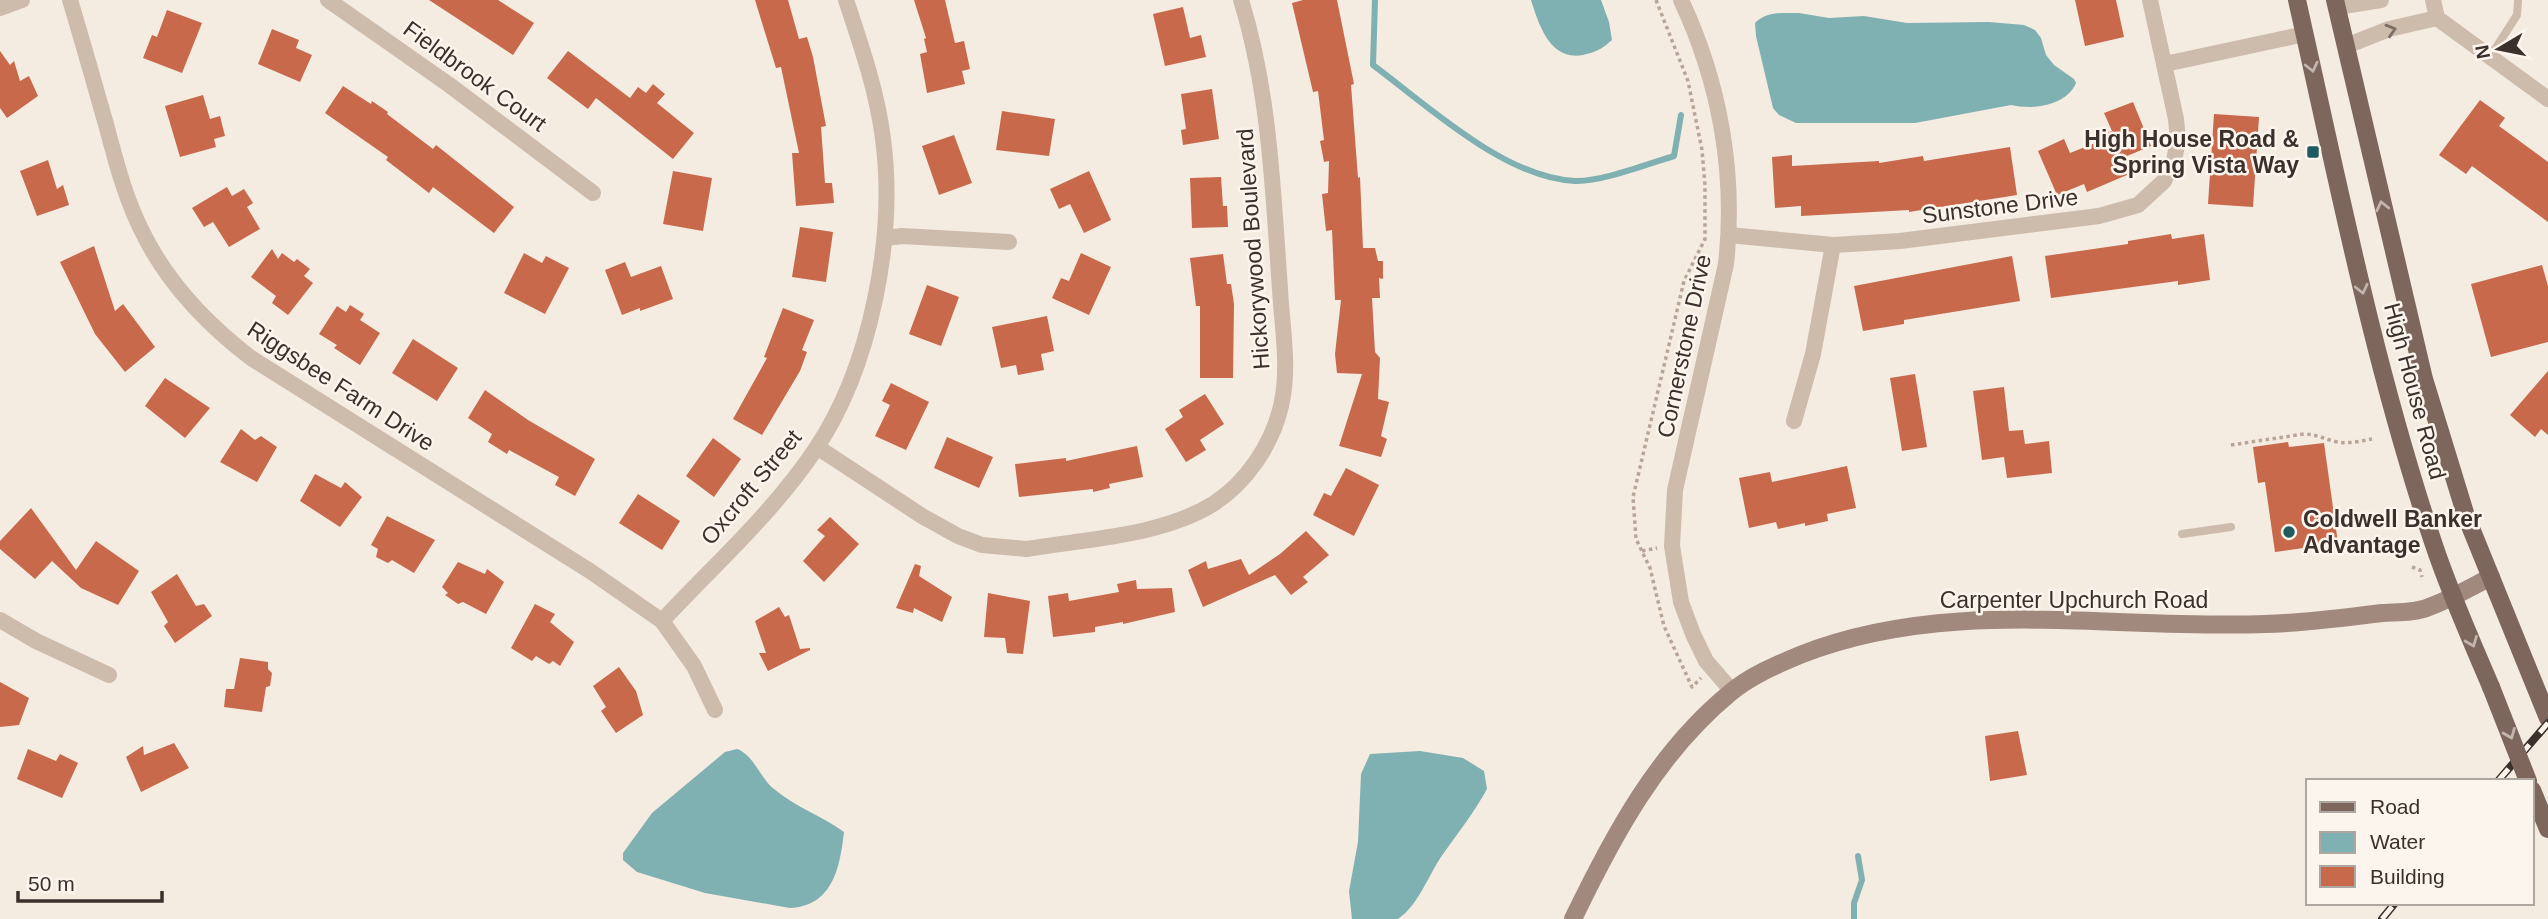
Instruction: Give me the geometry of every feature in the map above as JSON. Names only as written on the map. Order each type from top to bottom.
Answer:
[{"type":"main road","name":"High House Road","points":[[2297,0],[2373,335],[2404,451],[2453,596],[2527,779]]},
{"type":"main road","name":"High House Road","points":[[2336,3],[2424,379],[2466,516],[2548,718]]},
{"type":"main road","points":[[2534,795],[2547,826]]},
{"type":"street","points":[[0,8],[23,0]]},
{"type":"street","name":"Riggsbee Farm Drive","points":[[70,0],[134,216],[178,290],[213,327],[269,370],[590,571],[662,621],[694,666],[715,710]]},
{"type":"street","name":"Fieldbrook Court","points":[[328,0],[459,92],[593,193]]},
{"type":"street","name":"Oxcroft Street","points":[[662,621],[751,529],[817,447],[834,415],[862,345],[876,295],[886,238],[887,184],[883,138],[874,94],[846,0]]},
{"type":"street","name":"Hickorywood Boulevard","points":[[817,447],[911,509],[958,536],[982,545],[1007,548],[1027,549],[1167,524],[1201,511],[1234,487],[1258,459],[1273,431],[1281,407],[1286,365],[1267,122],[1241,0]]},
{"type":"street","name":"Cornerstone Drive","points":[[1681,0],[1702,50],[1718,109],[1728,180],[1729,234],[1723,277],[1675,490],[1672,546],[1681,602],[1693,634],[1706,661],[1732,691]]},
{"type":"street","name":"Sunstone Drive","points":[[1729,234],[1833,245],[1900,242],[2099,216],[2138,205],[2164,181],[2174,161],[2178,140],[2176,119],[2150,0]]},
{"type":"street","points":[[2336,3],[2381,0]]},
{"type":"street","points":[[2433,0],[2437,18],[2548,99]]},
{"type":"street","points":[[2346,46],[2389,29],[2437,18]]},
{"type":"street","points":[[2165,64],[2305,34]]},
{"type":"street","points":[[886,238],[902,236],[1009,242]]},
{"type":"street","points":[[1794,421],[1813,354],[1833,245]]},
{"type":"street","name":"Carpenter Upchurch Road","points":[[1573,919],[1626,816],[1653,776],[1710,711],[1732,691],[1773,666],[1819,648],[1910,626],[1991,620],[2240,625],[2306,622],[2427,608],[2491,577]]},
{"type":"street","points":[[0,620],[36,641],[110,675]]},
{"type":"lane","points":[[2490,57],[2517,15],[2518,0]]},
{"type":"lane","points":[[2182,534],[2231,527]]},
{"type":"path","points":[[1656,0],[1688,81],[1702,150],[1705,239],[1684,281],[1633,497],[1633,517],[1636,539],[1650,568],[1664,626],[1692,687]]},
{"type":"path","points":[[2231,445],[2305,434],[2316,434],[2348,443],[2372,439]]},
{"type":"path","points":[[2412,567],[2420,570],[2421,577]]},
{"type":"water","points":[[1531,0],[1601,0],[1612,40],[1588,54],[1572,55],[1562,52],[1554,47],[1542,30]]},
{"type":"water","points":[[1799,13],[1829,18],[1864,16],[1907,23],[1989,22],[2024,25],[2035,30],[2041,38],[2046,55],[2076,83],[2065,97],[2039,106],[2011,105],[1915,123],[1796,123],[1779,115],[1773,108],[1755,23],[1770,15]]},
{"type":"water","points":[[737,749],[748,756],[769,784],[782,795],[844,832],[840,858],[832,882],[816,900],[805,906],[790,908],[705,893],[637,872],[623,860],[623,853],[652,813],[725,752]]},
{"type":"water","points":[[1420,751],[1463,758],[1484,771],[1487,789],[1405,913],[1398,919],[1352,919],[1349,891],[1358,842],[1361,774],[1370,754]]},
{"type":"building","points":[[429,0],[498,0],[534,23],[513,55]]},
{"type":"building","points":[[755,0],[788,0],[799,39],[807,37],[826,126],[821,127],[825,183],[832,183],[834,203],[796,206],[792,153],[799,153],[781,67],[776,68]]},
{"type":"building","points":[[914,0],[945,0],[955,43],[964,41],[970,69],[962,71],[965,84],[927,93],[920,54],[927,52],[926,38]]},
{"type":"building","points":[[1303,0],[1337,0],[1354,84],[1351,85],[1358,178],[1360,177],[1363,248],[1375,248],[1378,261],[1383,261],[1383,279],[1379,278],[1380,298],[1372,298],[1375,352],[1380,358],[1378,399],[1389,402],[1381,436],[1387,439],[1381,457],[1339,446],[1362,374],[1337,373],[1335,354],[1341,300],[1335,300],[1332,230],[1326,231],[1322,194],[1328,193],[1329,161],[1324,162],[1320,141],[1324,140],[1318,91],[1313,92],[1292,3]]},
{"type":"building","points":[[2075,0],[2116,0],[2124,37],[2085,46]]},
{"type":"building","points":[[1183,7],[1190,38],[1201,35],[1206,57],[1165,66],[1153,14]]},
{"type":"building","points":[[167,10],[202,23],[182,73],[143,58],[152,35],[157,37]]},
{"type":"building","points":[[272,29],[299,40],[296,48],[312,55],[300,82],[258,64]]},
{"type":"building","points":[[0,51],[10,65],[14,61],[20,81],[29,76],[38,96],[7,118],[0,108]]},
{"type":"building","points":[[568,51],[630,98],[638,87],[646,93],[653,84],[665,94],[657,103],[694,133],[673,159],[596,98],[588,109],[547,78]]},
{"type":"building","points":[[343,86],[388,112],[387,114],[433,149],[436,145],[514,207],[494,233],[433,187],[429,193],[386,160],[388,157],[325,113]]},
{"type":"building","points":[[1212,89],[1219,139],[1183,145],[1181,130],[1186,129],[1181,94]]},
{"type":"building","points":[[203,95],[210,119],[220,116],[225,136],[214,139],[216,147],[180,157],[165,106]]},
{"type":"building","points":[[2480,100],[2505,118],[2499,126],[2548,162],[2548,222],[2472,166],[2466,174],[2439,155]]},
{"type":"building","points":[[2133,102],[2151,146],[2127,156],[2134,172],[2087,192],[2084,184],[2057,195],[2038,151],[2064,139],[2070,153],[2105,139],[2104,134],[2112,131],[2104,113]]},
{"type":"building","points":[[1002,111],[1055,119],[1049,156],[996,150]]},
{"type":"building","points":[[2214,114],[2259,117],[2253,207],[2208,204]]},
{"type":"building","points":[[954,135],[972,183],[939,195],[922,146]]},
{"type":"building","points":[[2010,147],[2017,195],[1909,212],[1801,216],[1801,206],[1775,208],[1772,157],[1792,155],[1792,166],[1879,163],[1923,156],[1924,161]]},
{"type":"building","points":[[48,160],[57,189],[63,185],[69,205],[37,216],[20,171]]},
{"type":"building","points":[[673,171],[712,178],[703,231],[663,224]]},
{"type":"building","points":[[1089,171],[1111,220],[1084,233],[1070,204],[1059,209],[1050,189]]},
{"type":"building","points":[[1221,177],[1228,227],[1192,228],[1190,178]]},
{"type":"building","points":[[227,187],[232,196],[244,189],[253,203],[247,207],[260,229],[229,247],[213,222],[204,227],[192,208]]},
{"type":"building","points":[[800,227],[833,232],[826,282],[792,277]]},
{"type":"building","points":[[2171,234],[2172,239],[2204,234],[2210,280],[2178,285],[2178,281],[2051,298],[2045,256],[2128,244],[2128,241]]},
{"type":"building","points":[[94,246],[115,311],[123,304],[155,347],[125,372],[95,334],[60,262]]},
{"type":"building","points":[[272,249],[278,259],[282,253],[294,262],[297,259],[310,269],[304,276],[313,283],[288,315],[272,303],[276,296],[251,277]]},
{"type":"building","points":[[524,253],[542,263],[546,256],[569,268],[545,314],[504,293]]},
{"type":"building","points":[[1081,253],[1111,267],[1089,315],[1052,298],[1061,278],[1069,281]]},
{"type":"building","points":[[1223,254],[1227,284],[1231,284],[1234,304],[1233,378],[1200,378],[1200,306],[1196,306],[1190,258]]},
{"type":"building","points":[[2012,256],[2020,301],[1904,320],[1904,324],[1863,331],[1854,286]]},
{"type":"building","points":[[625,262],[631,277],[661,266],[673,299],[622,315],[605,270]]},
{"type":"building","points":[[2542,265],[2548,286],[2548,342],[2491,357],[2471,284]]},
{"type":"building","points":[[927,285],[959,297],[941,346],[909,334]]},
{"type":"building","points":[[350,305],[364,314],[360,320],[380,333],[360,365],[334,348],[337,345],[319,334],[337,306],[346,312]]},
{"type":"building","points":[[783,308],[814,320],[802,350],[807,352],[800,371],[762,435],[733,419],[767,358],[764,357]]},
{"type":"building","points":[[1047,316],[1054,351],[1041,354],[1044,370],[1018,375],[1016,365],[1001,368],[992,327]]},
{"type":"building","points":[[413,339],[458,368],[437,401],[392,373]]},
{"type":"building","points":[[2548,371],[2548,435],[2541,429],[2535,437],[2510,415]]},
{"type":"building","points":[[1915,374],[1927,447],[1902,451],[1890,378]]},
{"type":"building","points":[[165,378],[210,408],[185,438],[145,406]]},
{"type":"building","points":[[891,383],[929,402],[906,450],[875,436],[890,405],[882,401]]},
{"type":"building","points":[[2004,387],[2009,431],[2023,430],[2025,444],[2049,441],[2052,473],[2007,478],[2004,457],[1982,460],[1973,391]]},
{"type":"building","points":[[485,390],[528,420],[595,459],[575,496],[555,485],[559,477],[509,450],[507,454],[488,442],[492,434],[468,418]]},
{"type":"building","points":[[1205,394],[1224,424],[1200,440],[1206,450],[1186,462],[1165,429],[1183,417],[1179,410]]},
{"type":"building","points":[[241,429],[255,440],[261,436],[277,447],[257,482],[220,462]]},
{"type":"building","points":[[947,437],[993,457],[979,488],[934,468]]},
{"type":"building","points":[[713,438],[741,459],[714,497],[686,476]]},
{"type":"building","points":[[2288,442],[2289,447],[2324,443],[2338,543],[2275,552],[2265,482],[2258,483],[2253,447]]},
{"type":"building","points":[[1137,446],[1143,477],[1109,484],[1110,488],[1093,492],[1093,489],[1019,497],[1015,464],[1066,458],[1066,461]]},
{"type":"building","points":[[1847,466],[1856,508],[1827,514],[1828,521],[1805,526],[1805,523],[1778,529],[1776,522],[1749,528],[1739,478],[1770,472],[1772,482]]},
{"type":"building","points":[[1346,468],[1379,485],[1354,536],[1313,515],[1324,493],[1331,496]]},
{"type":"building","points":[[315,474],[341,488],[345,482],[362,497],[340,527],[300,501]]},
{"type":"building","points":[[638,494],[680,521],[662,550],[619,523]]},
{"type":"building","points":[[31,508],[76,570],[96,541],[139,571],[118,605],[81,588],[52,561],[35,579],[0,549],[0,541]]},
{"type":"building","points":[[387,516],[435,540],[414,573],[392,560],[388,563],[376,557],[378,549],[371,545]]},
{"type":"building","points":[[830,517],[859,544],[824,582],[803,561],[825,536],[817,530]]},
{"type":"building","points":[[1306,531],[1329,555],[1303,577],[1308,582],[1291,595],[1275,575],[1203,607],[1188,570],[1206,561],[1208,569],[1241,559],[1249,575],[1280,554]]},
{"type":"building","points":[[458,562],[485,574],[487,569],[504,582],[486,614],[463,602],[458,604],[445,595],[448,593],[442,587]]},
{"type":"building","points":[[915,564],[921,566],[919,576],[952,597],[942,622],[914,608],[913,613],[896,608]]},
{"type":"building","points":[[177,574],[196,606],[204,604],[212,616],[175,643],[164,626],[168,622],[151,592]]},
{"type":"building","points":[[1136,580],[1137,589],[1172,588],[1175,612],[1123,624],[1095,627],[1095,632],[1053,637],[1048,596],[1068,593],[1069,601],[1119,592],[1117,584]]},
{"type":"building","points":[[988,593],[1030,601],[1023,654],[1007,653],[1005,638],[984,637]]},
{"type":"building","points":[[535,604],[555,614],[550,622],[574,642],[560,666],[553,661],[549,664],[536,656],[532,661],[511,648]]},
{"type":"building","points":[[779,607],[785,617],[789,615],[800,649],[810,650],[768,671],[759,653],[766,653],[755,621]]},
{"type":"building","points":[[240,658],[268,662],[268,669],[272,673],[270,686],[266,687],[262,712],[224,707],[226,689],[234,689]]},
{"type":"building","points":[[619,667],[636,691],[643,715],[616,733],[601,711],[606,707],[593,686]]},
{"type":"building","points":[[0,682],[29,698],[19,725],[0,727]]},
{"type":"building","points":[[2018,731],[2027,775],[1990,781],[1985,736]]},
{"type":"building","points":[[174,743],[189,768],[141,792],[126,757],[143,746],[144,755]]},
{"type":"building","points":[[28,749],[56,761],[60,754],[78,763],[62,798],[17,779]]},
{"type":"waterway","points":[[1375,0],[1373,65],[1468,137],[1495,154],[1548,177],[1586,181],[1674,156],[1681,115]]},
{"type":"waterway","points":[[1854,919],[1854,903],[1862,880],[1858,856]]},
{"type":"railway","points":[[2500,779],[2548,723]]},
{"type":"railway","points":[[2382,919],[2393,905]]},
{"type":"place","name":"High House Road & Spring Vista Way","points":[[2313,152]]},
{"type":"place","name":"Coldwell Banker Advantage","points":[[2289,532]]}]
